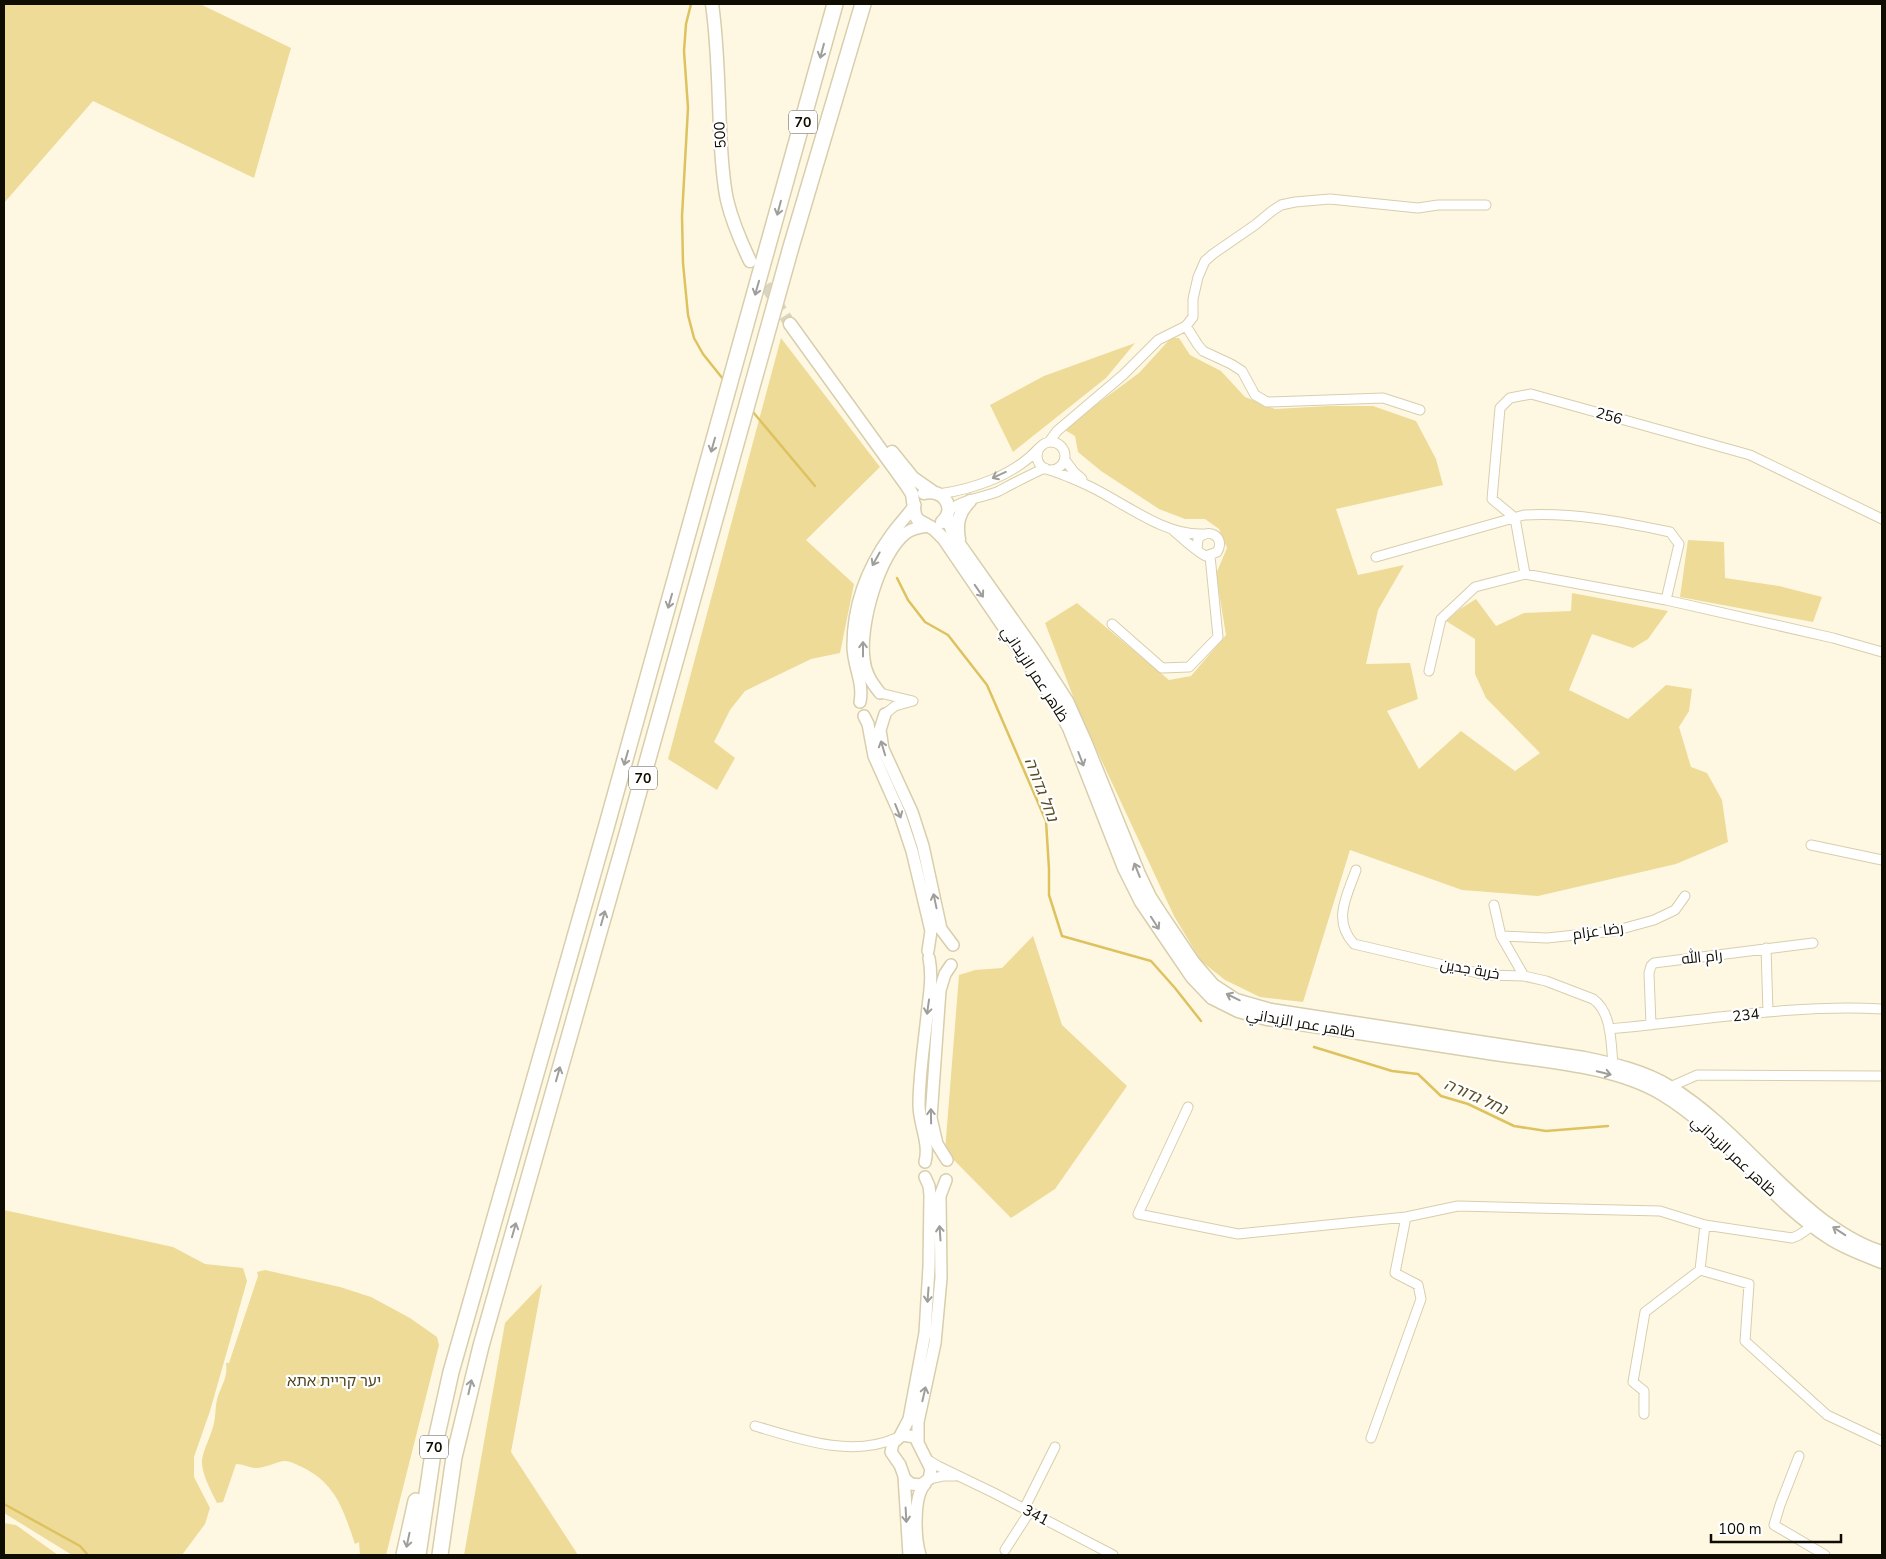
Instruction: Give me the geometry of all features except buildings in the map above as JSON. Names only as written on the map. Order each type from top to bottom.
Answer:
[{"type":"highway","name":"70","points":[[418,1555],[433,1453],[460,1340],[606,828],[835,4]]},
{"type":"highway","name":"70","points":[[440,1555],[462,1419],[480,1346],[627,834],[788,256],[863,4]]},
{"type":"highway","points":[[404,1555],[426,1464],[460,1340]]},
{"type":"highway","points":[[448,1555],[462,1419]]},
{"type":"main road","name":"500","points":[[712,4],[716,28],[722,159],[727,200],[750,261]]},
{"type":"main road","points":[[790,324],[907,486],[912,494],[915,515],[918,520],[928,526],[939,524],[948,515],[948,502],[914,478],[829,377]]},
{"type":"main road","points":[[915,506],[919,497],[924,493],[936,493]]},
{"type":"main road","points":[[960,546],[958,521],[964,507],[970,501]]},
{"type":"main road","name":"ظاهر عمر الزيداني","points":[[948,515],[951,531],[960,546],[1034,650],[1067,701],[1086,741],[1145,887],[1194,963],[1213,985],[1236,1000],[1271,1010],[1561,1055],[1614,1065],[1648,1076],[1670,1087],[1708,1115],[1844,1247],[1882,1262]]},
{"type":"main road","name":"ظاهر عمر الزيداني","points":[[928,526],[944,539],[1054,699],[1069,728],[1116,850],[1141,902],[1192,977],[1212,998],[1238,1011],[1267,1019],[1558,1064],[1611,1075],[1648,1087],[1679,1106],[1709,1128],[1780,1198],[1817,1222],[1882,1252]]},
{"type":"street","points":[[936,493],[963,489],[999,476],[1025,461],[1039,448],[1049,442],[1056,431],[1123,375],[1158,340],[1186,326],[1192,317],[1193,298],[1198,277],[1205,261],[1282,205],[1330,199],[1418,208],[1438,205],[1486,205]]},
{"type":"street","points":[[1186,326],[1204,351],[1242,371],[1255,395],[1267,402],[1383,398],[1420,410]]},
{"type":"street","name":"256","points":[[1515,518],[1492,499],[1500,408],[1510,398],[1531,394],[1750,455],[1882,519]]},
{"type":"street","points":[[948,515],[955,506],[998,491],[1047,469],[1058,468],[1065,460],[1066,455],[1062,446],[1058,443],[1049,442]]},
{"type":"street","points":[[1039,448],[1038,460],[1047,469],[1090,486],[1169,528],[1203,555],[1210,556],[1217,552],[1220,545],[1218,537],[1212,533],[1185,532],[1169,528]]},
{"type":"street","points":[[1065,460],[1074,472],[1090,486]]},
{"type":"street","points":[[909,1555],[904,1476],[891,1449],[909,1419],[926,1320],[930,1190],[923,1170],[927,1146],[921,1124],[919,1104],[924,1040],[932,980],[928,954],[932,931],[912,851],[899,812],[874,756],[868,724],[860,710],[862,687],[855,664],[853,644],[855,620],[862,588],[868,574],[882,549],[915,506]]},
{"type":"street","points":[[1376,557],[1524,514],[1546,514],[1628,523],[1670,532],[1679,544],[1666,600]]},
{"type":"street","points":[[1515,518],[1525,574]]},
{"type":"street","points":[[918,1442],[920,1415],[935,1343],[941,1278],[939,1201],[946,1180],[951,1173],[948,1160],[936,1144],[931,1118],[940,990],[945,974],[956,958],[956,954],[953,945],[941,929],[923,846],[912,812],[882,749],[880,730],[888,705],[884,696],[870,680],[864,658],[866,619],[873,592],[888,557],[903,536],[912,530],[928,526]]},
{"type":"street","points":[[1197,550],[1196,542],[1203,534]]},
{"type":"street","points":[[1112,624],[1162,668],[1189,666],[1218,637],[1210,556]]},
{"type":"street","points":[[1428,671],[1441,619],[1475,588],[1525,574],[1666,600],[1832,638],[1882,652]]},
{"type":"street","points":[[860,702],[867,693],[876,692],[913,701],[895,706],[876,720],[864,716]]},
{"type":"street","points":[[1811,845],[1882,860]]},
{"type":"street","name":"خربة جدين","points":[[1356,870],[1344,907],[1342,922],[1346,936],[1354,944],[1486,975],[1524,976],[1546,981],[1593,999],[1599,1003],[1609,1029],[1614,1065]]},
{"type":"street","name":"رضا عزام","points":[[1501,936],[1547,938],[1614,931],[1654,920],[1675,910],[1685,896]]},
{"type":"street","points":[[1494,905],[1501,936],[1524,976]]},
{"type":"street","points":[[928,954],[932,944],[940,940],[953,945]]},
{"type":"street","name":"رام الله","points":[[1651,1025],[1649,973],[1654,963],[1814,943]]},
{"type":"street","points":[[1766,948],[1768,1012]]},
{"type":"street","points":[[928,954],[936,967],[945,968],[951,965]]},
{"type":"street","name":"234","points":[[1609,1029],[1768,1012],[1848,1007],[1882,1009]]},
{"type":"street","points":[[1670,1087],[1696,1075],[1882,1076]]},
{"type":"street","points":[[1188,1107],[1138,1214],[1238,1234],[1406,1217],[1458,1206],[1660,1211],[1705,1225],[1792,1238],[1817,1222]]},
{"type":"street","points":[[925,1162],[935,1156],[944,1157],[948,1160]]},
{"type":"street","points":[[925,1177],[935,1184],[946,1180]]},
{"type":"street","points":[[1371,1438],[1421,1299],[1418,1284],[1395,1273],[1406,1217]]},
{"type":"street","points":[[1644,1414],[1644,1391],[1632,1382],[1645,1312],[1700,1270],[1705,1225]]},
{"type":"street","points":[[1700,1270],[1749,1284],[1745,1341],[1827,1414],[1882,1441]]},
{"type":"street","points":[[756,1426],[817,1444],[868,1445],[881,1449],[895,1458]]},
{"type":"street","points":[[868,1445],[912,1435],[926,1458],[931,1469],[916,1502],[920,1555]]},
{"type":"street","points":[[1005,1550],[1027,1510],[1055,1447]]},
{"type":"street","points":[[1799,1456],[1774,1525],[1825,1555]]},
{"type":"street","name":"341","points":[[926,1458],[938,1466],[1113,1555]]},
{"type":"street","points":[[904,1476],[911,1484],[918,1485],[943,1476],[958,1476]]},
{"type":"green space","points":[[4,4],[200,4],[291,48],[254,178],[93,101],[4,203]]},
{"type":"green space","points":[[781,338],[880,467],[806,540],[854,584],[840,653],[811,659],[745,691],[730,710],[714,742],[735,758],[717,790],[668,759]]},
{"type":"green space","points":[[1171,338],[1179,338],[1190,355],[1221,371],[1245,397],[1275,409],[1373,406],[1416,421],[1436,459],[1443,485],[1336,509],[1358,575],[1404,565],[1378,610],[1366,664],[1410,663],[1418,699],[1387,711],[1419,769],[1461,731],[1515,771],[1540,753],[1486,698],[1475,674],[1475,639],[1446,621],[1460,609],[1476,599],[1496,626],[1524,613],[1571,611],[1572,593],[1668,611],[1648,639],[1633,648],[1592,634],[1569,690],[1628,719],[1666,685],[1692,689],[1689,711],[1679,727],[1691,767],[1707,773],[1722,800],[1728,842],[1676,864],[1538,896],[1462,890],[1350,850],[1303,1002],[1260,997],[1225,980],[1201,961],[1174,916],[1079,712],[1045,623],[1077,603],[1169,680],[1191,676],[1226,635],[1216,574],[1227,548],[1219,529],[1205,519],[1185,519],[1159,509],[1101,471],[1078,452],[1075,436],[1063,429],[1139,373]]},
{"type":"green space","points":[[1135,343],[1106,378],[1013,452],[990,405],[1044,376]]},
{"type":"green space","points":[[1688,540],[1724,542],[1725,578],[1779,586],[1822,597],[1813,622],[1680,597]]},
{"type":"green space","points":[[1033,936],[1062,1025],[1127,1086],[1055,1189],[1011,1218],[945,1151],[959,975],[975,970],[1002,968]]},
{"type":"green space","points":[[4,1210],[173,1247],[205,1264],[243,1268],[247,1281],[210,1411],[194,1457],[194,1477],[210,1508],[205,1524],[182,1555],[72,1555],[4,1513]]},
{"type":"green space","name":"יער קריית אתא","points":[[265,1270],[340,1287],[371,1297],[410,1318],[437,1337],[439,1345],[386,1555],[360,1555],[359,1542],[355,1544],[343,1511],[332,1492],[317,1476],[293,1463],[284,1461],[258,1468],[236,1464],[223,1502],[217,1503],[207,1482],[202,1460],[215,1420],[217,1399],[225,1376],[226,1363],[229,1363],[258,1276],[257,1272]]},
{"type":"green space","points":[[542,1284],[511,1452],[578,1555],[464,1555],[505,1323]]},
{"type":"green space","points":[[4,1523],[16,1525],[58,1555],[4,1555]]},
{"type":"waterway","points":[[691,4],[686,24],[684,51],[688,108],[682,216],[683,263],[688,315],[694,338],[703,354],[723,379]]},
{"type":"waterway","points":[[753,412],[815,486]]},
{"type":"waterway","name":"נחל גדורה","points":[[897,578],[908,600],[925,622],[948,635],[987,685],[1046,821],[1049,895],[1062,936],[1151,961],[1201,1021]]},
{"type":"waterway","name":"נחל גדורה","points":[[1314,1047],[1392,1071],[1418,1074],[1441,1096],[1468,1104],[1514,1126],[1546,1131],[1608,1126]]},
{"type":"waterway","points":[[4,1504],[80,1546],[88,1555]]},
{"type":"tunnel","points":[[756,270],[790,324]]}]
